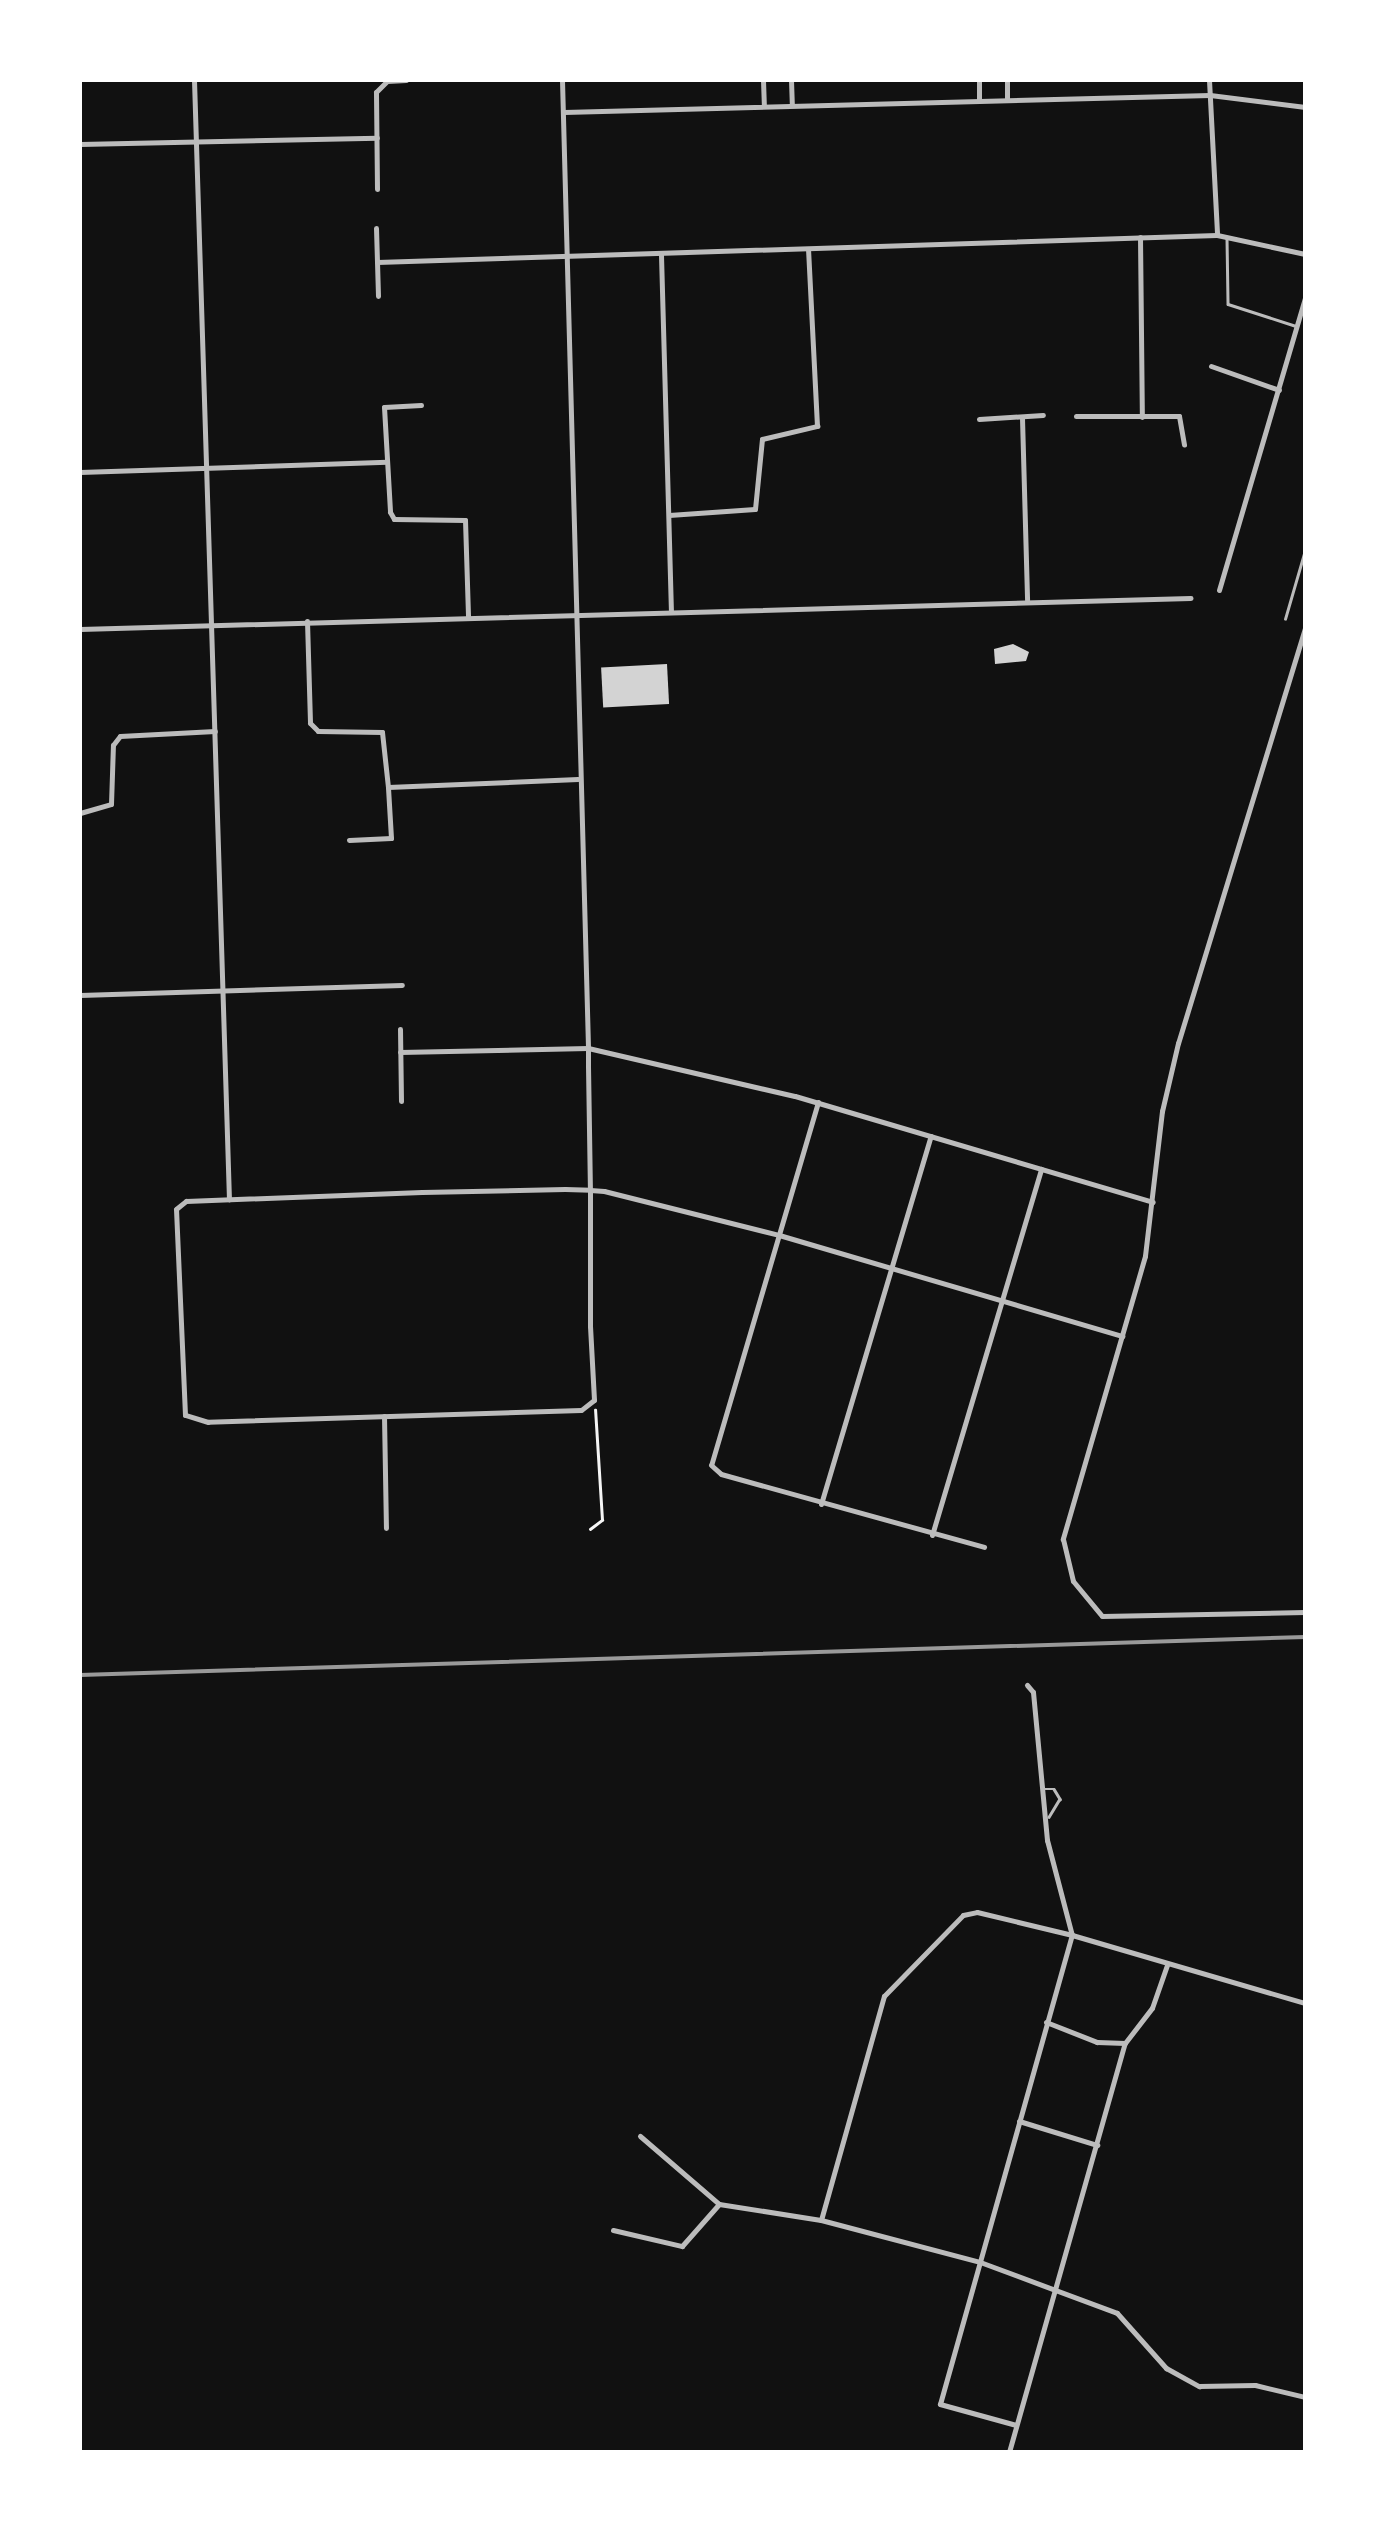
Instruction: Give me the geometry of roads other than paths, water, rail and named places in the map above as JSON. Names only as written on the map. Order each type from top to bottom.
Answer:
[{"type":"street","points":[[194,80],[216,730],[220,992],[230,1199]]},
{"type":"street","points":[[378,189],[378,88],[406,80]]},
{"type":"street","points":[[562,80],[588,1048],[590,1190],[592,1404],[582,1410],[199,1422],[182,1407],[176,1209],[186,1202],[590,1190],[891,1266],[1122,1336]]},
{"type":"street","points":[[763,80],[764,106]]},
{"type":"street","points":[[791,80],[792,105]]},
{"type":"street","points":[[978,80],[979,100]]},
{"type":"street","points":[[1007,80],[1008,99]]},
{"type":"street","points":[[1210,80],[1217,235]]},
{"type":"street","points":[[563,112],[1210,95],[1305,107]]},
{"type":"street","points":[[80,144],[376,138]]},
{"type":"street","points":[[376,228],[378,296]]},
{"type":"street","points":[[378,262],[1217,235],[1305,254]]},
{"type":"street","points":[[1140,236],[1142,417]]},
{"type":"street","points":[[668,515],[755,509],[762,439],[817,426],[808,250]]},
{"type":"street","points":[[661,255],[671,612]]},
{"type":"street","points":[[1219,590],[1281,390],[1305,297]]},
{"type":"street","points":[[1211,366],[1281,390]]},
{"type":"street","points":[[421,405],[384,407],[394,519],[462,518],[467,524],[468,618]]},
{"type":"street","points":[[980,419],[1043,416]]},
{"type":"street","points":[[1076,416],[1180,416],[1184,445]]},
{"type":"street","points":[[1022,418],[1027,602]]},
{"type":"street","points":[[80,472],[387,462]]},
{"type":"street","points":[[80,629],[1191,598]]},
{"type":"street","points":[[307,621],[310,723],[318,732],[382,732],[391,838],[349,840]]},
{"type":"street","points":[[1305,628],[1178,1043],[1146,1256],[1064,1539],[1073,1581],[1091,1609],[1136,1619],[1305,1612]]},
{"type":"street","points":[[80,813],[111,804],[113,745],[120,736],[216,730]]},
{"type":"street","points":[[388,787],[578,779]]},
{"type":"street","points":[[80,995],[402,985]]},
{"type":"street","points":[[400,1029],[401,1102]]},
{"type":"street","points":[[400,1052],[588,1048],[818,1102],[1152,1202]]},
{"type":"street","points":[[818,1102],[711,1465],[721,1474],[984,1548]]},
{"type":"street","points":[[821,1504],[931,1136]]},
{"type":"street","points":[[932,1535],[1042,1168]]},
{"type":"street","points":[[384,1416],[386,1528]]},
{"type":"street","points":[[1016,2425],[940,2404],[1072,1935],[1045,1820],[1033,1692],[1026,1685]]},
{"type":"street","points":[[821,2220],[887,1990],[969,1913],[1072,1935],[1305,2003]]},
{"type":"street","points":[[1009,2452],[1126,2043],[1152,2008],[1166,1965]]},
{"type":"street","points":[[1046,2022],[1097,2042],[1126,2043]]},
{"type":"street","points":[[1019,2121],[1097,2145]]},
{"type":"street","points":[[640,2136],[719,2204],[821,2220],[980,2262],[1057,2287],[1126,2318],[1166,2368],[1199,2386],[1256,2384],[1305,2397]]},
{"type":"street","points":[[614,2230],[682,2246],[719,2204]]},
{"type":"lane","points":[[1227,236],[1228,304],[1297,326]]},
{"type":"lane","points":[[1285,619],[1305,550]]},
{"type":"lane","points":[[1040,1789],[1054,1789],[1060,1800],[1045,1820]]},
{"type":"railway","points":[[80,1675],[1305,1637]]}]
